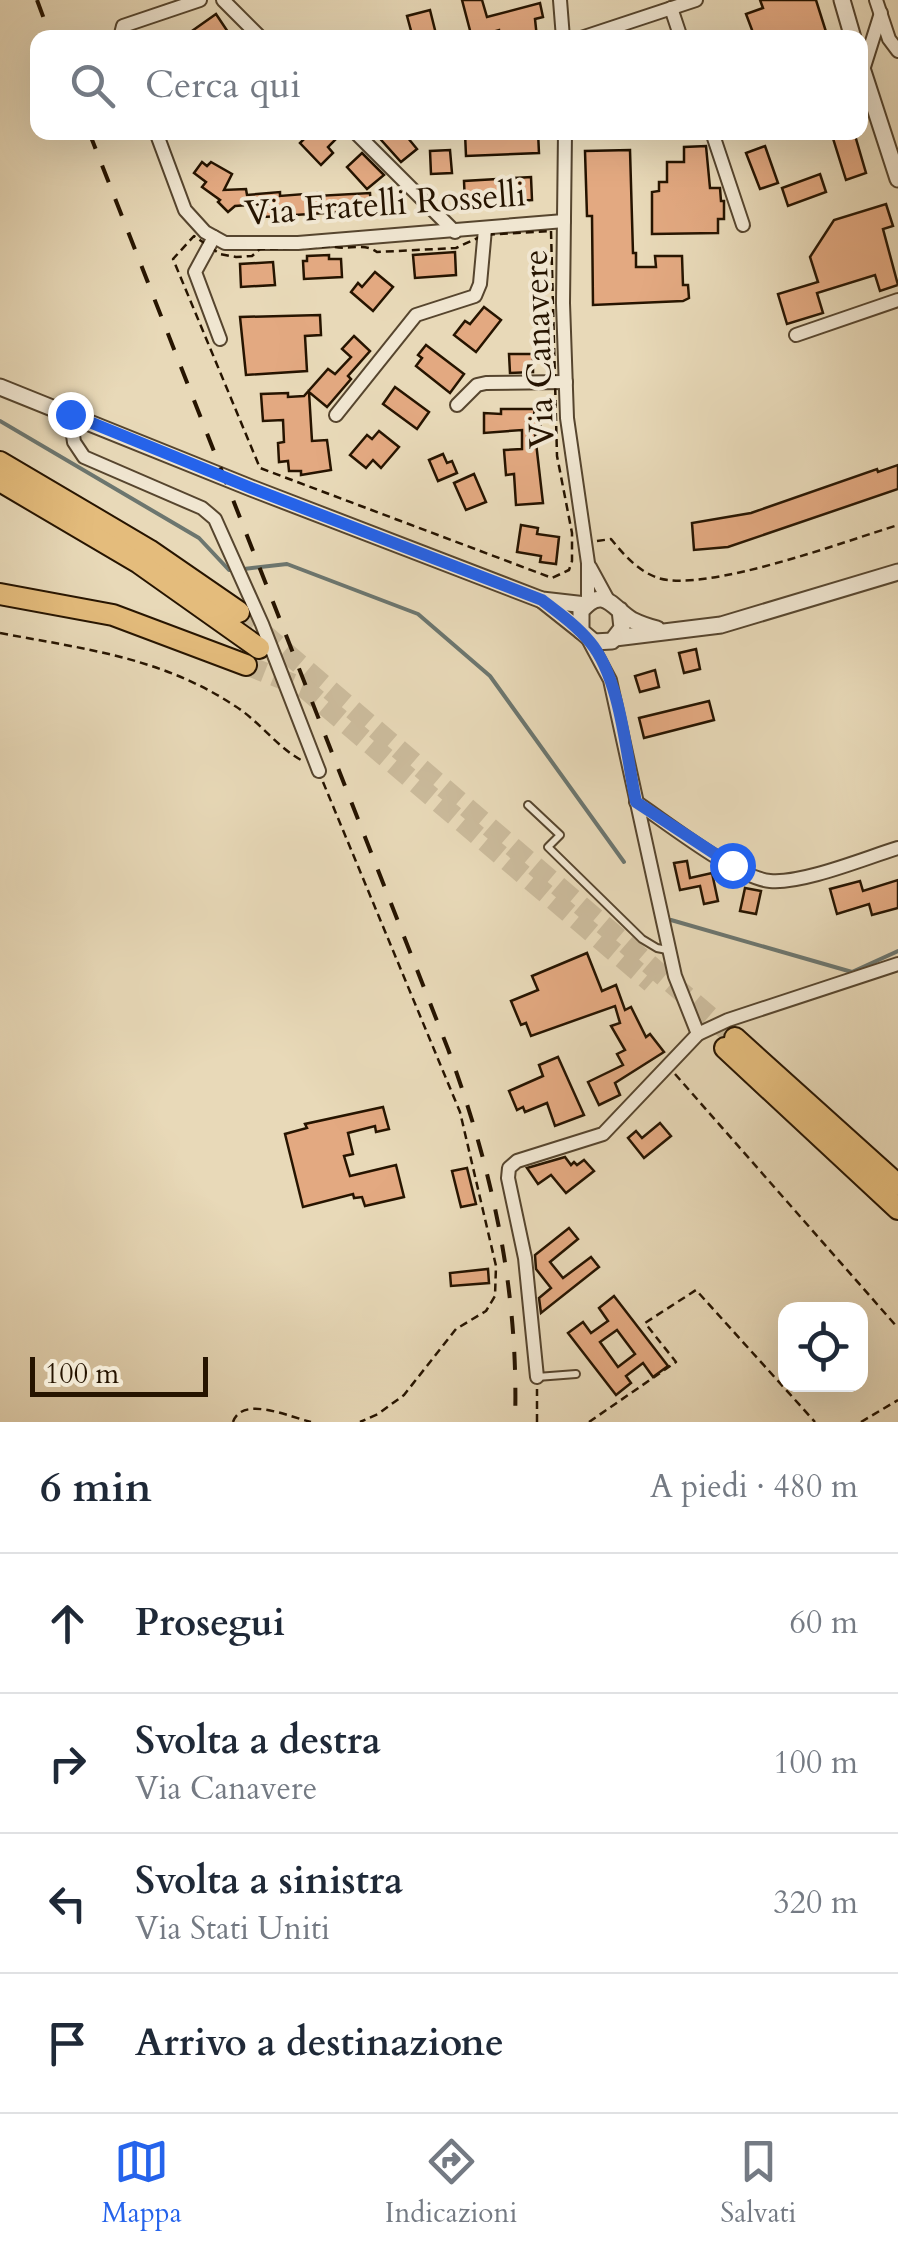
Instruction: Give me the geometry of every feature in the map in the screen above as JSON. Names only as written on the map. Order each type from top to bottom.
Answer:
[{"type":"highway","points":[[0,462],[149,550],[239,612]]},
{"type":"highway","points":[[0,481],[139,562],[252,656],[114,614],[0,594]]},
{"type":"highway","points":[[898,1184],[730,1043],[898,1209]]},
{"type":"street","points":[[122,30],[123,26],[200,0]]},
{"type":"street","points":[[223,0],[252,30]]},
{"type":"street","points":[[560,0],[562,30]]},
{"type":"street","points":[[606,30],[696,0]]},
{"type":"street","points":[[842,0],[851,30]]},
{"type":"street","points":[[878,6],[888,38],[898,51]]},
{"type":"street","points":[[868,44],[878,6]]},
{"type":"street","points":[[671,8],[678,30]]},
{"type":"street","points":[[868,85],[898,179]]},
{"type":"street","name":"Via Fratelli Rosselli","points":[[159,140],[185,210],[211,242],[246,245],[485,232],[564,221]]},
{"type":"street","points":[[364,140],[455,232]]},
{"type":"street","name":"Via Canavere","points":[[564,140],[560,382],[588,563],[587,604]]},
{"type":"street","points":[[715,140],[743,225]]},
{"type":"street","points":[[336,416],[416,315],[475,296],[485,232]]},
{"type":"street","points":[[211,242],[195,272],[220,339]]},
{"type":"street","points":[[796,335],[898,300]]},
{"type":"street","points":[[458,404],[477,385],[486,383],[560,382]]},
{"type":"street","points":[[0,387],[542,600],[614,605],[643,625],[671,632]]},
{"type":"street","points":[[70,414],[74,442],[84,457],[202,508],[216,519],[319,770]]},
{"type":"street","name":"Via Canavere","points":[[588,563],[614,605]]},
{"type":"street","points":[[542,600],[584,635],[602,644],[737,621],[898,572]]},
{"type":"street","points":[[587,604],[579,618],[584,635],[610,680]]},
{"type":"street","points":[[614,605],[622,628],[614,640],[610,680],[668,950],[698,1034]]},
{"type":"street","points":[[636,802],[732,865],[768,881],[801,877],[898,848]]},
{"type":"street","points":[[537,1378],[525,1258],[509,1168],[517,1161],[603,1134],[698,1034],[728,1020],[898,964]]},
{"type":"lane","points":[[528,806],[560,835],[548,847],[642,939],[668,950]]},
{"type":"lane","points":[[537,1378],[576,1374]]},
{"type":"path","points":[[551,231],[560,382],[557,456],[573,548],[568,570],[552,578],[260,468],[173,259],[194,236],[211,242],[220,254],[245,258],[260,249],[371,247],[378,252],[456,248],[485,232],[551,231]]},
{"type":"path","points":[[585,543],[611,539],[640,569],[657,577],[702,580],[898,525]]},
{"type":"path","points":[[0,634],[135,658],[173,673],[236,706],[293,756],[319,770],[460,1112],[496,1266],[495,1296],[486,1311],[456,1329],[404,1395],[360,1422]]},
{"type":"path","points":[[668,1066],[898,1328]]},
{"type":"path","points":[[589,1422],[676,1362],[645,1323],[696,1290],[815,1422]]},
{"type":"path","points":[[537,1378],[537,1422]]},
{"type":"path","points":[[861,1422],[898,1400]]},
{"type":"path","points":[[233,1422],[241,1409],[252,1408],[310,1422]]},
{"type":"building","points":[[462,0],[482,0],[487,17],[540,3],[543,17],[535,19],[536,30],[470,30]]},
{"type":"building","points":[[760,0],[816,0],[825,30],[752,30],[746,14],[763,8]]},
{"type":"building","points":[[430,10],[435,30],[411,30],[407,16]]},
{"type":"building","points":[[216,14],[227,30],[193,30]]},
{"type":"building","points":[[335,140],[328,147],[333,153],[321,165],[300,143]]},
{"type":"building","points":[[381,140],[410,140],[417,149],[401,162]]},
{"type":"building","points":[[465,140],[538,140],[539,153],[466,156]]},
{"type":"building","points":[[834,140],[856,140],[866,173],[846,180]]},
{"type":"building","points":[[706,146],[710,188],[720,188],[724,201],[724,219],[718,219],[718,233],[652,234],[652,192],[659,191],[659,182],[667,182],[667,162],[684,162],[684,147]]},
{"type":"building","points":[[765,146],[778,183],[760,189],[746,153]]},
{"type":"building","points":[[450,150],[452,173],[431,174],[430,151]]},
{"type":"building","points":[[630,150],[636,267],[656,267],[655,256],[682,256],[683,285],[688,285],[689,298],[683,301],[593,305],[592,216],[587,216],[585,151]]},
{"type":"building","points":[[362,153],[384,175],[367,189],[347,167]]},
{"type":"building","points":[[202,162],[207,166],[211,162],[232,174],[224,190],[246,189],[247,195],[280,192],[280,196],[370,193],[371,210],[264,217],[263,204],[235,206],[228,212],[220,200],[202,187],[206,182],[194,173]]},
{"type":"building","points":[[820,174],[826,192],[788,206],[782,188]]},
{"type":"building","points":[[531,177],[532,200],[465,204],[464,181]]},
{"type":"building","points":[[886,204],[893,226],[883,229],[898,285],[880,291],[875,275],[817,293],[823,313],[787,324],[778,294],[818,282],[810,257],[834,220]]},
{"type":"building","points":[[455,252],[456,275],[415,278],[413,255]]},
{"type":"building","points":[[329,255],[329,259],[341,259],[342,277],[304,279],[303,261],[307,261],[307,256]]},
{"type":"building","points":[[273,262],[275,285],[241,287],[240,264]]},
{"type":"building","points":[[375,272],[393,287],[373,311],[351,292],[358,283],[362,287]]},
{"type":"building","points":[[484,307],[501,320],[476,352],[454,335]]},
{"type":"building","points":[[320,315],[321,335],[305,336],[307,371],[246,375],[240,317]]},
{"type":"building","points":[[354,336],[370,351],[348,376],[351,379],[327,407],[309,392],[312,441],[327,440],[331,470],[301,475],[301,471],[289,471],[288,461],[279,462],[278,443],[284,442],[283,420],[263,421],[261,394],[304,396],[328,369],[335,374],[351,357],[342,349]]},
{"type":"building","points":[[426,345],[464,374],[450,393],[416,366]]},
{"type":"building","points":[[509,354],[533,354],[533,372],[510,373]]},
{"type":"building","points":[[395,387],[429,412],[417,429],[383,404]]},
{"type":"building","points":[[501,409],[535,409],[534,414],[541,414],[540,434],[535,434],[543,503],[516,505],[514,474],[506,475],[504,450],[522,449],[522,430],[484,433],[484,413],[501,414]]},
{"type":"building","points":[[379,431],[399,447],[381,468],[373,460],[366,468],[350,455],[367,435],[372,439]]},
{"type":"building","points":[[443,454],[447,463],[452,461],[457,473],[438,481],[429,460]]},
{"type":"building","points":[[898,465],[898,489],[728,547],[694,550],[692,523],[751,513]]},
{"type":"building","points":[[474,474],[486,502],[466,510],[454,483]]},
{"type":"building","points":[[521,525],[538,528],[537,534],[559,537],[556,564],[540,562],[541,556],[517,552]]},
{"type":"building","points":[[696,649],[700,669],[684,673],[679,653]]},
{"type":"building","points":[[655,670],[659,687],[640,692],[635,676]]},
{"type":"building","points":[[709,701],[714,720],[644,738],[639,718]]},
{"type":"building","points":[[687,861],[690,878],[712,873],[718,901],[704,904],[700,886],[680,890],[674,863]]},
{"type":"building","points":[[898,880],[898,908],[872,915],[869,904],[837,914],[830,889],[860,881],[863,891]]},
{"type":"building","points":[[745,888],[761,891],[756,914],[740,911]]},
{"type":"building","points":[[587,953],[602,991],[616,985],[625,1010],[631,1007],[646,1037],[650,1034],[664,1052],[615,1083],[620,1095],[599,1105],[588,1082],[623,1065],[617,1054],[625,1050],[611,1026],[620,1023],[615,1006],[531,1036],[526,1023],[521,1025],[511,1001],[538,990],[532,976]]},
{"type":"building","points":[[558,1057],[584,1115],[555,1126],[547,1103],[525,1112],[523,1107],[517,1110],[509,1091],[543,1076],[539,1065]]},
{"type":"building","points":[[383,1107],[389,1129],[376,1132],[375,1126],[348,1133],[353,1154],[344,1156],[350,1176],[396,1165],[404,1197],[365,1206],[362,1197],[354,1198],[353,1194],[303,1207],[285,1134],[307,1128],[305,1124]]},
{"type":"building","points":[[660,1123],[671,1136],[644,1158],[628,1138],[636,1131],[642,1138]]},
{"type":"building","points":[[565,1157],[571,1165],[584,1160],[594,1171],[566,1193],[551,1175],[538,1184],[527,1168]]},
{"type":"building","points":[[467,1168],[476,1204],[461,1207],[452,1171]]},
{"type":"building","points":[[569,1228],[578,1239],[550,1262],[563,1278],[591,1257],[599,1267],[541,1313],[539,1298],[551,1288],[536,1269],[535,1255]]},
{"type":"building","points":[[488,1269],[489,1283],[451,1286],[450,1273]]},
{"type":"building","points":[[614,1296],[668,1366],[653,1377],[643,1363],[626,1376],[631,1383],[616,1395],[568,1333],[583,1322],[591,1333],[608,1321],[599,1308]],"holes":[[[617,1330],[635,1354],[618,1367],[600,1342]]]},
{"type":"waterway","points":[[0,421],[199,538],[229,570],[234,570]]},
{"type":"waterway","points":[[244,569],[287,564],[418,614],[490,676],[624,862]]},
{"type":"waterway","points":[[671,920],[852,972],[898,951]]},
{"type":"tunnel","points":[[239,612],[734,1037]]},
{"type":"tunnel","points":[[246,665],[304,688],[651,983]]},
{"type":"railway","points":[[37,0],[48,30]]},
{"type":"railway","points":[[92,140],[464,1095],[500,1232],[513,1326],[515,1422]]},
{"type":"route","points":[[70,414],[542,600],[581,632],[600,657],[610,680],[636,802],[732,865]]}]
